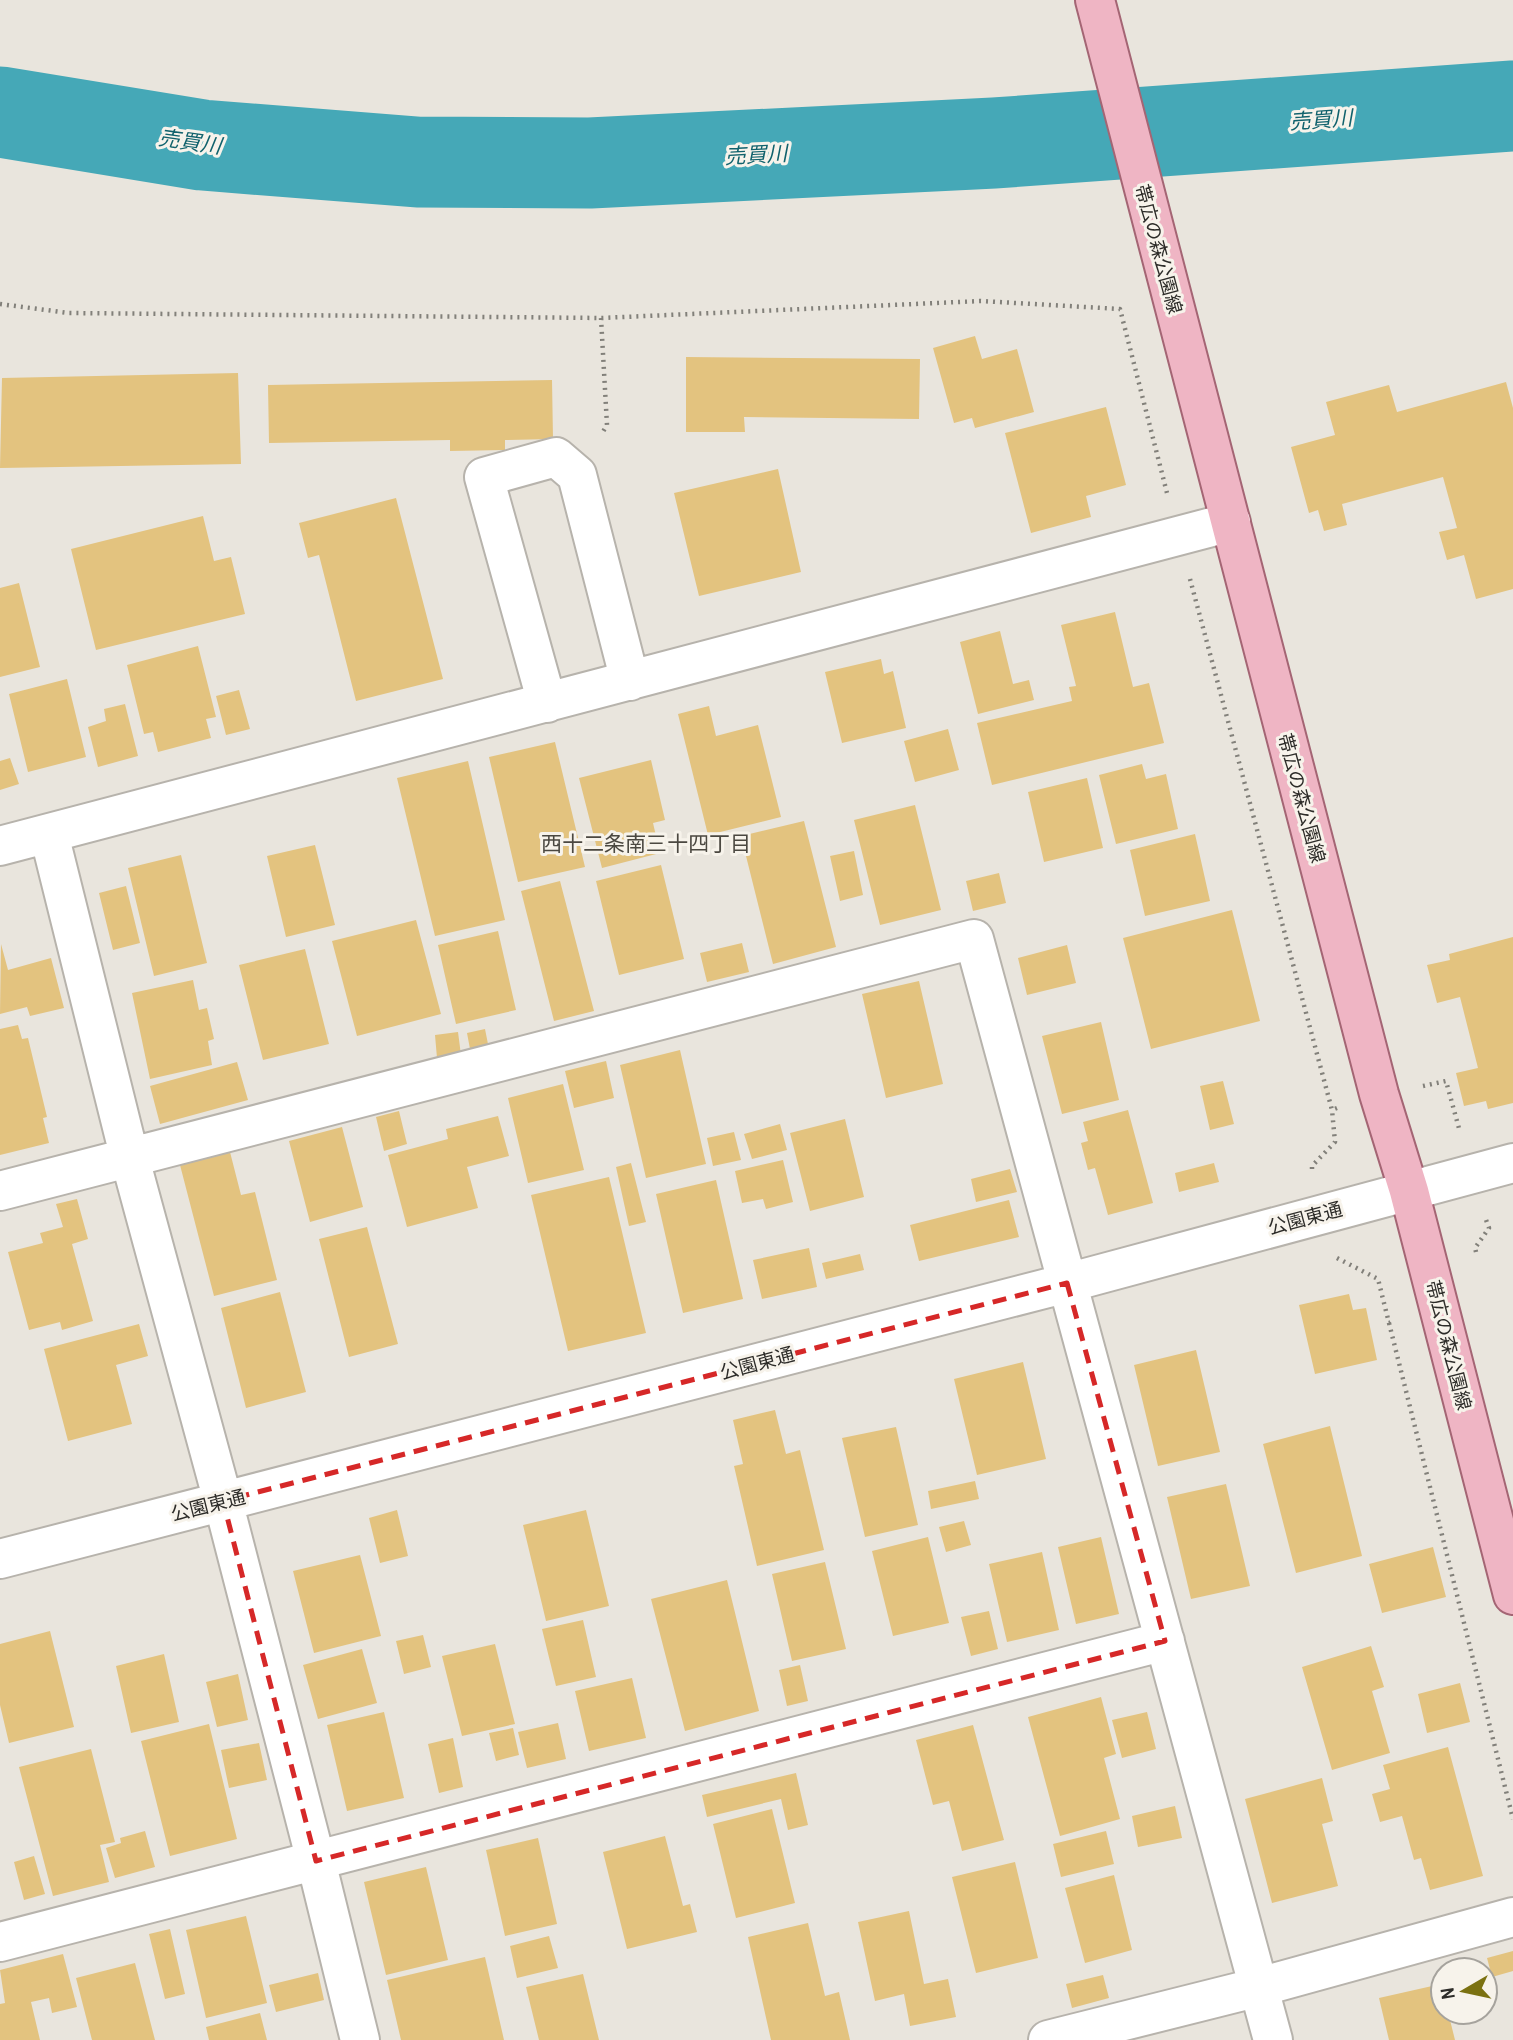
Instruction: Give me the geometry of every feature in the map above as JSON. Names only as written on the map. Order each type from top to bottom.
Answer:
[{"type":"main road","name":"帯広の森公園線","points":[[1095,0],[1379,1094],[1409,1191],[1513,1595]]},
{"type":"street","points":[[547,703],[484,477],[556,457],[577,475],[630,681]]},
{"type":"street","points":[[0,846],[1231,522]]},
{"type":"street","points":[[49,834],[130,1159],[223,1501],[360,2040]]},
{"type":"street","points":[[0,1191],[974,939],[1272,2040]]},
{"type":"street","name":"公園東通","points":[[0,1559],[1067,1283],[1513,1163]]},
{"type":"street","points":[[0,1942],[1165,1641]]},
{"type":"street","points":[[1048,2040],[1259,1987],[1513,1917]]},
{"type":"path","points":[[0,304],[69,313],[601,318],[981,301],[1120,309],[1332,1110],[1379,1094]]},
{"type":"path","points":[[577,475],[607,425],[601,318]]},
{"type":"path","points":[[1389,1323],[1513,1819]]},
{"type":"highlighted area","points":[[1067,1283],[1165,1641],[316,1861],[223,1501]]},
{"type":"building","points":[[975,336],[982,359],[1017,349],[1034,412],[975,428],[972,418],[954,423],[933,348]]},
{"type":"building","points":[[686,357],[920,359],[919,419],[744,417],[745,432],[686,432]]},
{"type":"building","points":[[238,373],[241,464],[0,468],[2,378]]},
{"type":"building","points":[[552,380],[553,439],[505,440],[505,450],[450,451],[450,440],[269,443],[268,385]]},
{"type":"building","points":[[1506,382],[1513,408],[1513,589],[1476,599],[1464,555],[1447,560],[1439,532],[1457,528],[1443,477],[1342,504],[1347,525],[1324,531],[1318,510],[1309,513],[1291,447],[1335,435],[1326,402],[1389,385],[1397,412]]},
{"type":"building","points":[[1106,407],[1126,485],[1086,496],[1091,517],[1031,533],[1005,433]]},
{"type":"building","points":[[778,469],[801,572],[699,596],[674,493]]},
{"type":"building","points":[[396,498],[443,679],[356,701],[319,555],[308,558],[299,523]]},
{"type":"building","points":[[203,516],[214,561],[231,557],[245,614],[96,650],[71,549]]},
{"type":"building","points":[[19,583],[40,667],[0,677],[0,588]]},
{"type":"building","points":[[1115,612],[1133,687],[1149,683],[1164,743],[992,785],[977,723],[1072,701],[1069,687],[1076,686],[1061,625]]},
{"type":"building","points":[[1000,631],[1013,684],[1029,680],[1034,700],[978,714],[960,642]]},
{"type":"building","points":[[198,646],[216,717],[206,719],[211,738],[158,752],[153,732],[144,734],[127,665]]},
{"type":"building","points":[[881,659],[884,674],[893,671],[906,728],[842,743],[825,672]]},
{"type":"building","points":[[67,679],[86,757],[28,772],[9,694]]},
{"type":"building","points":[[239,690],[250,729],[226,735],[216,696]]},
{"type":"building","points":[[125,704],[138,756],[98,767],[88,727],[106,721],[104,709]]},
{"type":"building","points":[[709,706],[716,736],[758,725],[781,817],[708,835],[678,714]]},
{"type":"building","points":[[948,729],[959,770],[915,782],[904,741]]},
{"type":"building","points":[[555,742],[585,867],[518,882],[489,757]]},
{"type":"building","points":[[10,758],[19,784],[0,790],[0,761]]},
{"type":"building","points":[[651,760],[665,820],[653,823],[660,853],[602,868],[579,778]]},
{"type":"building","points":[[468,761],[505,920],[435,936],[397,778]]},
{"type":"building","points":[[1142,764],[1146,779],[1166,774],[1178,829],[1116,844],[1099,775]]},
{"type":"building","points":[[1087,778],[1103,848],[1044,862],[1028,792]]},
{"type":"building","points":[[915,805],[941,910],[880,925],[854,820]]},
{"type":"building","points":[[804,821],[836,947],[773,964],[741,836]]},
{"type":"building","points":[[1195,834],[1210,901],[1145,916],[1130,850]]},
{"type":"building","points":[[315,845],[335,925],[286,937],[267,856]]},
{"type":"building","points":[[854,851],[863,895],[840,901],[830,856]]},
{"type":"building","points":[[181,855],[207,963],[154,976],[128,868]]},
{"type":"building","points":[[661,865],[684,959],[619,975],[596,881]]},
{"type":"building","points":[[999,873],[1006,903],[973,911],[966,881]]},
{"type":"building","points":[[560,881],[594,1011],[554,1021],[521,891]]},
{"type":"building","points":[[126,886],[140,943],[113,950],[99,893]]},
{"type":"building","points":[[1232,910],[1260,1021],[1151,1049],[1123,938]]},
{"type":"building","points":[[416,920],[441,1014],[357,1036],[332,941]]},
{"type":"building","points":[[498,931],[516,1010],[456,1024],[438,945]]},
{"type":"building","points":[[1513,937],[1513,1103],[1488,1109],[1486,1101],[1464,1106],[1456,1073],[1478,1068],[1460,997],[1437,1003],[1427,965],[1450,960],[1449,954]]},
{"type":"building","points":[[742,943],[749,972],[707,982],[700,953]]},
{"type":"building","points":[[1,944],[8,970],[51,958],[64,1008],[30,1016],[27,1007],[0,1014]]},
{"type":"building","points":[[1067,945],[1076,983],[1027,995],[1018,958]]},
{"type":"building","points":[[305,949],[329,1044],[263,1060],[239,965]]},
{"type":"building","points":[[193,980],[199,1010],[207,1008],[214,1039],[208,1041],[212,1065],[150,1079],[132,993]]},
{"type":"building","points":[[919,981],[943,1084],[886,1098],[862,994]]},
{"type":"building","points":[[1101,1022],[1119,1100],[1062,1114],[1042,1036]]},
{"type":"building","points":[[18,1025],[22,1039],[28,1038],[47,1117],[43,1118],[49,1143],[0,1155],[0,1029]]},
{"type":"building","points":[[485,1029],[488,1044],[470,1049],[467,1033]]},
{"type":"building","points":[[458,1032],[461,1055],[437,1058],[435,1035]]},
{"type":"building","points":[[680,1050],[706,1164],[646,1178],[620,1065]]},
{"type":"building","points":[[606,1061],[614,1098],[574,1108],[565,1071]]},
{"type":"building","points":[[237,1062],[248,1100],[160,1124],[150,1086]]},
{"type":"building","points":[[1223,1081],[1234,1124],[1210,1130],[1200,1086]]},
{"type":"building","points":[[563,1084],[584,1170],[528,1183],[508,1098]]},
{"type":"building","points":[[1128,1110],[1153,1203],[1108,1215],[1095,1168],[1088,1170],[1081,1143],[1088,1141],[1083,1122]]},
{"type":"building","points":[[399,1111],[407,1144],[384,1151],[376,1117]]},
{"type":"building","points":[[498,1116],[509,1156],[467,1167],[478,1208],[407,1227],[388,1155],[448,1139],[446,1129]]},
{"type":"building","points":[[845,1119],[864,1197],[810,1211],[790,1133]]},
{"type":"building","points":[[780,1124],[787,1150],[752,1159],[744,1134]]},
{"type":"building","points":[[342,1127],[363,1207],[310,1222],[289,1141]]},
{"type":"building","points":[[734,1132],[741,1160],[713,1166],[707,1138]]},
{"type":"building","points":[[230,1152],[241,1195],[255,1192],[277,1280],[214,1296],[180,1165]]},
{"type":"building","points":[[783,1160],[793,1202],[766,1209],[763,1199],[742,1203],[735,1171]]},
{"type":"building","points":[[631,1163],[646,1222],[629,1226],[616,1167]]},
{"type":"building","points":[[1214,1163],[1219,1182],[1179,1192],[1175,1173]]},
{"type":"building","points":[[1010,1169],[1017,1192],[976,1202],[971,1179]]},
{"type":"building","points":[[609,1177],[646,1333],[568,1351],[531,1195]]},
{"type":"building","points":[[716,1180],[743,1299],[683,1313],[656,1194]]},
{"type":"building","points":[[77,1199],[88,1239],[72,1244],[93,1321],[62,1330],[60,1322],[29,1330],[8,1252],[43,1243],[40,1233],[63,1227],[56,1204]]},
{"type":"building","points":[[1009,1200],[1019,1237],[919,1261],[910,1225]]},
{"type":"building","points":[[367,1227],[398,1344],[349,1357],[319,1239]]},
{"type":"building","points":[[809,1248],[817,1287],[762,1299],[753,1260]]},
{"type":"building","points":[[860,1254],[864,1270],[826,1279],[822,1263]]},
{"type":"building","points":[[280,1292],[306,1392],[246,1408],[221,1308]]},
{"type":"building","points":[[1349,1294],[1353,1310],[1366,1308],[1377,1360],[1315,1374],[1299,1305]]},
{"type":"building","points":[[139,1324],[148,1356],[116,1365],[132,1424],[68,1441],[44,1349]]},
{"type":"building","points":[[1196,1350],[1220,1452],[1158,1466],[1134,1365]]},
{"type":"building","points":[[1023,1362],[1046,1459],[977,1475],[954,1379]]},
{"type":"building","points":[[775,1410],[786,1454],[800,1450],[824,1550],[757,1566],[734,1466],[743,1464],[733,1420]]},
{"type":"building","points":[[1330,1426],[1362,1556],[1296,1573],[1263,1444]]},
{"type":"building","points":[[896,1427],[918,1525],[865,1537],[842,1438]]},
{"type":"building","points":[[975,1481],[979,1499],[931,1509],[928,1491]]},
{"type":"building","points":[[1226,1484],[1250,1586],[1191,1599],[1167,1497]]},
{"type":"building","points":[[397,1510],[408,1556],[380,1563],[369,1518]]},
{"type":"building","points":[[586,1510],[609,1606],[546,1621],[523,1525]]},
{"type":"building","points":[[964,1521],[971,1545],[946,1552],[939,1527]]},
{"type":"building","points":[[928,1537],[949,1623],[893,1636],[872,1551]]},
{"type":"building","points":[[1101,1537],[1119,1614],[1076,1624],[1058,1547]]},
{"type":"building","points":[[1433,1547],[1446,1597],[1382,1613],[1369,1564]]},
{"type":"building","points":[[1042,1552],[1059,1630],[1007,1642],[989,1564]]},
{"type":"building","points":[[360,1555],[381,1636],[314,1653],[293,1571]]},
{"type":"building","points":[[825,1562],[846,1649],[792,1661],[772,1574]]},
{"type":"building","points":[[727,1580],[759,1711],[685,1731],[651,1599]]},
{"type":"building","points":[[989,1611],[998,1649],[971,1656],[961,1617]]},
{"type":"building","points":[[583,1620],[596,1677],[556,1686],[542,1629]]},
{"type":"building","points":[[50,1631],[74,1727],[9,1743],[0,1705],[0,1644]]},
{"type":"building","points":[[423,1635],[431,1667],[404,1674],[396,1641]]},
{"type":"building","points":[[495,1644],[515,1724],[462,1736],[442,1656]]},
{"type":"building","points":[[1371,1646],[1384,1687],[1372,1691],[1390,1753],[1332,1770],[1302,1667]]},
{"type":"building","points":[[362,1649],[377,1703],[318,1719],[303,1665]]},
{"type":"building","points":[[164,1654],[179,1722],[131,1733],[116,1666]]},
{"type":"building","points":[[800,1665],[808,1701],[787,1706],[779,1670]]},
{"type":"building","points":[[238,1674],[248,1720],[217,1727],[206,1682]]},
{"type":"building","points":[[632,1678],[646,1738],[589,1751],[575,1691]]},
{"type":"building","points":[[1460,1683],[1470,1722],[1427,1733],[1418,1694]]},
{"type":"building","points":[[1101,1697],[1116,1754],[1104,1758],[1120,1819],[1060,1836],[1028,1717]]},
{"type":"building","points":[[384,1712],[404,1798],[347,1811],[327,1725]]},
{"type":"building","points":[[1147,1712],[1156,1749],[1122,1758],[1112,1720]]},
{"type":"building","points":[[558,1723],[566,1759],[527,1768],[518,1732]]},
{"type":"building","points":[[209,1724],[237,1839],[170,1856],[141,1741]]},
{"type":"building","points":[[973,1725],[1004,1840],[962,1851],[949,1801],[933,1805],[916,1740]]},
{"type":"building","points":[[513,1728],[519,1755],[496,1761],[489,1733]]},
{"type":"building","points":[[453,1738],[463,1787],[439,1793],[428,1744]]},
{"type":"building","points":[[259,1743],[267,1780],[229,1788],[221,1750]]},
{"type":"building","points":[[1448,1747],[1483,1876],[1430,1890],[1421,1858],[1414,1860],[1402,1816],[1380,1822],[1372,1794],[1390,1789],[1383,1765]]},
{"type":"building","points":[[91,1749],[115,1842],[100,1845],[109,1882],[53,1896],[19,1767]]},
{"type":"building","points":[[796,1773],[808,1825],[788,1830],[781,1799],[707,1817],[702,1795]]},
{"type":"building","points":[[1322,1778],[1333,1821],[1322,1824],[1338,1886],[1272,1903],[1245,1799]]},
{"type":"building","points":[[1175,1806],[1182,1838],[1138,1847],[1132,1816]]},
{"type":"building","points":[[772,1809],[795,1903],[736,1918],[713,1824]]},
{"type":"building","points":[[145,1831],[155,1867],[115,1878],[106,1848],[121,1843],[120,1838]]},
{"type":"building","points":[[1106,1831],[1114,1864],[1061,1877],[1053,1844]]},
{"type":"building","points":[[665,1836],[683,1906],[690,1904],[697,1932],[627,1949],[603,1852]]},
{"type":"building","points":[[538,1838],[557,1924],[505,1936],[486,1850]]},
{"type":"building","points":[[34,1856],[45,1894],[24,1900],[14,1862]]},
{"type":"building","points":[[1015,1862],[1038,1958],[976,1973],[952,1877]]},
{"type":"building","points":[[426,1867],[448,1960],[386,1975],[364,1882]]},
{"type":"building","points":[[1114,1875],[1132,1950],[1085,1963],[1065,1888]]},
{"type":"building","points":[[909,1911],[924,1984],[948,1979],[956,2017],[910,2026],[904,1994],[875,2001],[858,1922]]},
{"type":"building","points":[[246,1916],[267,2003],[206,2018],[186,1930]]},
{"type":"building","points":[[808,1923],[825,1996],[839,1992],[850,2040],[771,2040],[748,1937]]},
{"type":"building","points":[[170,1929],[185,1994],[165,1999],[149,1934]]},
{"type":"building","points":[[549,1936],[558,1968],[517,1978],[510,1946]]},
{"type":"building","points":[[1513,1951],[1513,1971],[1499,1975],[1499,1956],[1494,1956]]},
{"type":"building","points":[[63,1954],[77,2007],[52,2013],[49,1998],[31,2002],[40,2040],[0,2040],[0,2004],[5,2003],[0,1970]]},
{"type":"building","points":[[485,1957],[504,2040],[401,2040],[387,1980]]},
{"type":"building","points":[[135,1963],[155,2040],[92,2040],[76,1978]]},
{"type":"building","points":[[318,1973],[324,2000],[276,2012],[269,1985]]},
{"type":"building","points":[[583,1974],[599,2040],[539,2040],[526,1987]]},
{"type":"building","points":[[1103,1975],[1109,1998],[1072,2008],[1066,1984]]},
{"type":"building","points":[[1429,1987],[1429,2026],[1452,2026],[1455,2040],[1389,2040],[1379,1998]]},
{"type":"building","points":[[260,2013],[267,2040],[209,2040],[206,2027]]},
{"type":"waterway","name":"売買川","points":[[0,112],[202,145],[417,162],[590,163],[994,143],[1513,106]]},
{"type":"district","name":"西十二条南三十四丁目","points":[[646,844]]}]
